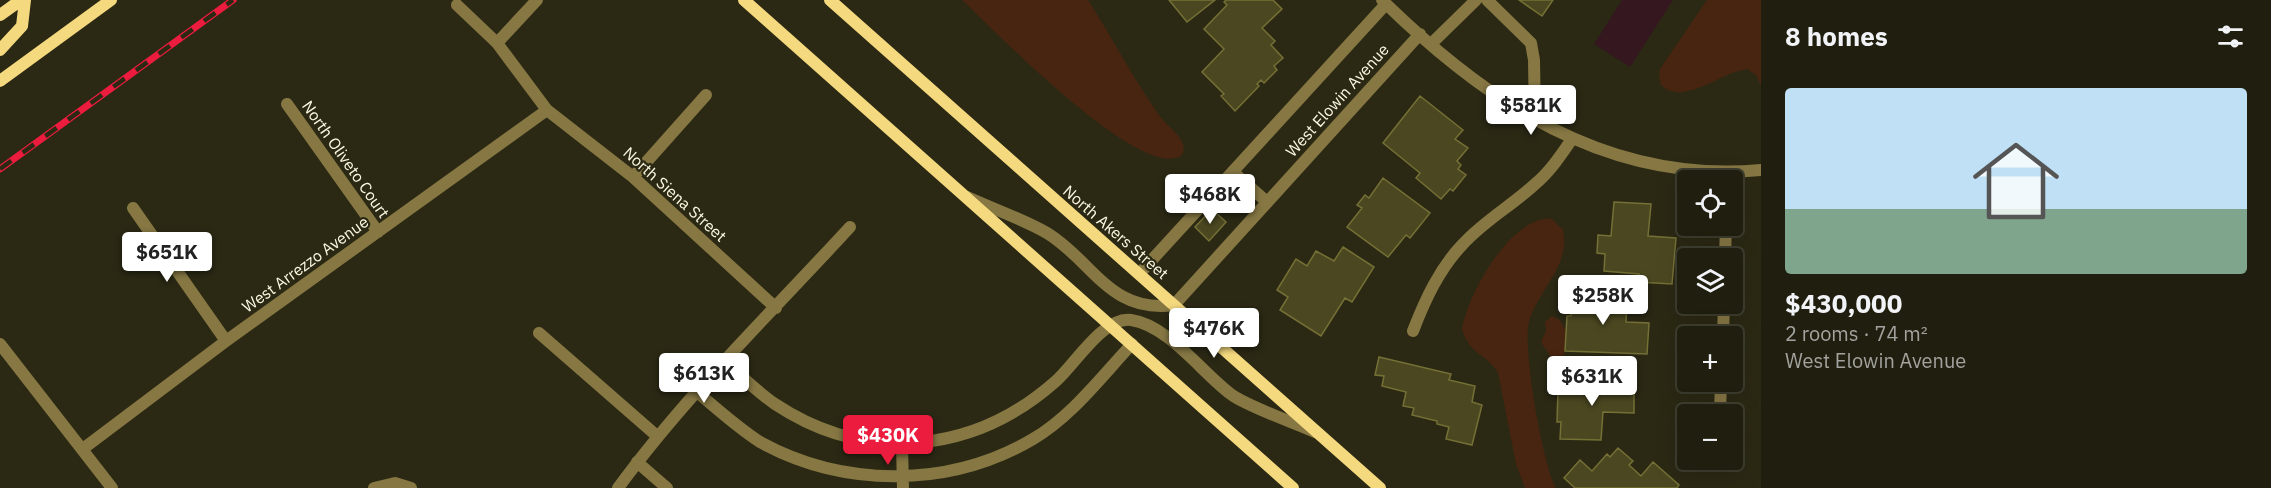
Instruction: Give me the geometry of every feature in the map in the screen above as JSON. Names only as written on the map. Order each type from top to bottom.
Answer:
[{"type":"main road","points":[[0,15],[23,0]]},
{"type":"main road","points":[[0,50],[22,26],[23,0]]},
{"type":"main road","points":[[0,81],[111,0]]},
{"type":"main road","points":[[744,0],[1293,488]]},
{"type":"main road","name":"North Akers Street","points":[[830,0],[1380,488]]},
{"type":"street","points":[[497,43],[537,0]]},
{"type":"street","points":[[1431,44],[1476,0]]},
{"type":"street","points":[[1487,0],[1531,43],[1534,60],[1535,121]]},
{"type":"street","points":[[1384,2],[1431,44],[1499,99],[1535,121],[1572,139],[1658,165],[1690,170]]},
{"type":"street","name":"West Elowin Avenue","points":[[1138,274],[1233,172],[1384,2]]},
{"type":"street","name":"North Siena Street","points":[[458,5],[497,43],[547,110],[633,177],[776,308]]},
{"type":"street","name":"West Elowin Avenue","points":[[1174,305],[1420,34]]},
{"type":"street","points":[[633,177],[706,94]]},
{"type":"street","name":"North Oliveto Court","points":[[287,104],[378,232]]},
{"type":"street","name":"West Arrezzo Avenue","points":[[84,448],[226,341],[547,110]]},
{"type":"street","points":[[1413,332],[1426,297],[1461,245],[1480,226],[1535,185],[1552,167],[1572,139]]},
{"type":"street","points":[[1743,173],[1761,170]]},
{"type":"street","points":[[1233,172],[1267,202]]},
{"type":"street","points":[[966,197],[1048,234],[1123,297],[1148,306],[1174,305]]},
{"type":"street","points":[[133,208],[226,341]]},
{"type":"street","points":[[618,488],[657,436],[696,391],[850,227]]},
{"type":"street","points":[[724,360],[756,390],[805,421],[867,442],[902,444],[949,439],[977,430],[1007,416],[1056,380],[1109,324],[1130,320],[1150,327],[1169,340],[1233,396],[1319,434]]},
{"type":"street","points":[[539,333],[657,436]]},
{"type":"street","points":[[0,344],[84,448],[112,488]]},
{"type":"street","points":[[696,391],[728,419],[762,443],[799,461],[865,479],[903,484],[948,474],[982,463],[1034,439],[1074,406],[1132,345]]},
{"type":"street","points":[[902,444],[903,484]]},
{"type":"street","points":[[637,462],[667,488]]},
{"type":"street","points":[[374,488],[395,483],[411,488]]},
{"type":"shaded area","points":[[962,0],[1088,0],[1151,104],[1178,135],[1184,150],[1182,155],[1163,158],[1136,147],[1104,127],[1035,69]]},
{"type":"shaded area","points":[[1622,0],[1673,0],[1630,67],[1594,44]]},
{"type":"shaded area","points":[[1707,0],[1761,0],[1761,86],[1756,75],[1747,69],[1691,90],[1670,91],[1661,85],[1660,69]]},
{"type":"shaded area","points":[[1552,219],[1563,230],[1562,255],[1529,322],[1528,355],[1545,456],[1556,488],[1525,488],[1516,464],[1498,373],[1489,361],[1469,344],[1462,329],[1473,296],[1482,278],[1507,243],[1521,230],[1537,221]]},
{"type":"shaded area","points":[[1552,316],[1560,320],[1566,331],[1564,355],[1558,359],[1550,356],[1541,342],[1546,331],[1545,322]]},
{"type":"building","points":[[1169,0],[1215,0],[1187,22]]},
{"type":"building","points":[[1226,0],[1273,0],[1282,9],[1262,28],[1275,41],[1271,45],[1283,58],[1274,66],[1277,70],[1264,83],[1261,80],[1257,84],[1259,86],[1235,111],[1221,96],[1224,94],[1202,72],[1224,49],[1204,29],[1227,5],[1224,2]]},
{"type":"building","points":[[1519,0],[1553,0],[1542,16]]},
{"type":"building","points":[[1420,96],[1463,130],[1455,139],[1468,148],[1457,161],[1461,165],[1458,169],[1466,175],[1453,191],[1450,189],[1441,199],[1416,178],[1420,173],[1383,143]]},
{"type":"building","points":[[1383,178],[1430,213],[1410,238],[1406,235],[1388,257],[1347,227],[1362,208],[1357,205],[1365,195],[1369,198]]},
{"type":"building","points":[[1614,202],[1651,204],[1648,236],[1676,238],[1672,284],[1638,282],[1639,274],[1604,271],[1605,254],[1597,253],[1598,235],[1611,236]]},
{"type":"building","points":[[1212,209],[1226,222],[1209,241],[1195,227]]},
{"type":"building","points":[[1343,247],[1374,267],[1352,302],[1345,298],[1321,336],[1280,310],[1288,297],[1277,290],[1296,259],[1307,266],[1316,251],[1334,261]]},
{"type":"building","points":[[1572,290],[1600,291],[1600,300],[1627,301],[1626,322],[1649,323],[1647,354],[1565,351],[1567,316],[1571,316]]},
{"type":"building","points":[[1379,357],[1451,374],[1449,380],[1475,386],[1472,402],[1482,405],[1472,445],[1446,439],[1449,427],[1437,424],[1437,421],[1412,415],[1414,408],[1403,406],[1406,392],[1382,386],[1384,376],[1375,375]]},
{"type":"building","points":[[1581,378],[1630,379],[1630,393],[1634,393],[1634,413],[1603,412],[1601,440],[1560,439],[1561,422],[1557,422],[1558,390],[1580,391]]},
{"type":"building","points":[[1618,448],[1633,461],[1629,465],[1641,476],[1653,462],[1679,485],[1677,488],[1575,488],[1564,478],[1580,460],[1592,471],[1607,454],[1610,457]]},
{"type":"railway","points":[[0,169],[233,0]]}]
